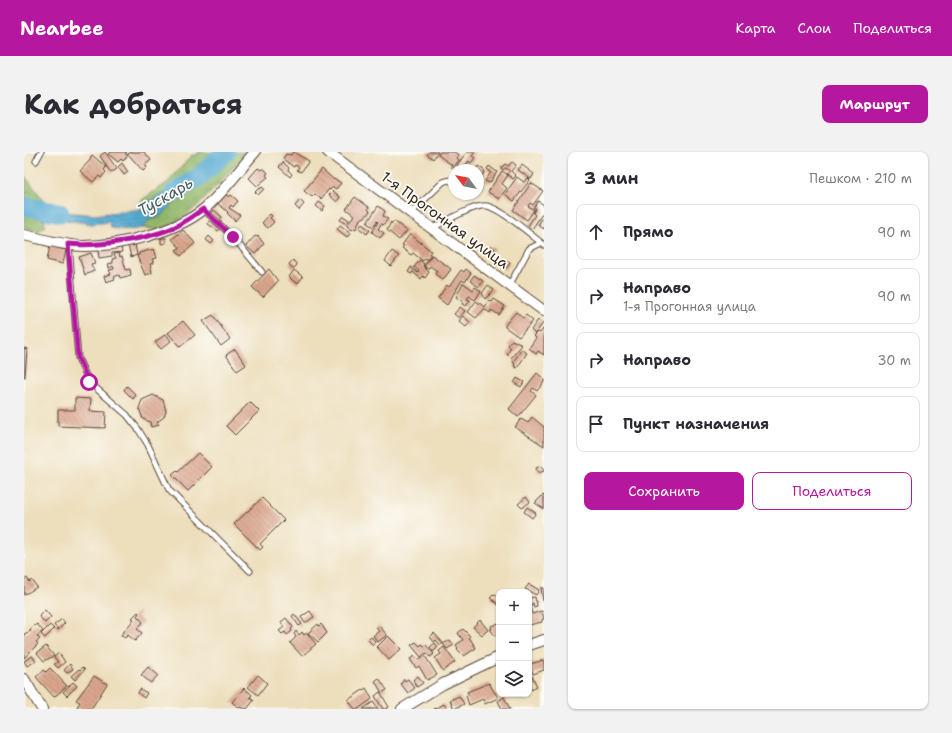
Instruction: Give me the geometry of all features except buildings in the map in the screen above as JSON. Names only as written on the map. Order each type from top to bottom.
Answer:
[{"type":"street","points":[[24,235],[84,246],[105,244],[148,235],[176,226],[203,209],[255,152]]},
{"type":"street","name":"1-я Прогонная улица","points":[[328,152],[430,229],[509,286],[543,308]]},
{"type":"street","points":[[532,643],[544,640]]},
{"type":"street","points":[[402,709],[443,684],[496,658]]},
{"type":"street","points":[[24,679],[42,709]]},
{"type":"lane","points":[[36,161],[41,152]]},
{"type":"lane","points":[[410,214],[443,182],[448,180]]},
{"type":"lane","points":[[430,229],[475,208],[487,206],[499,211],[542,244]]},
{"type":"lane","points":[[203,209],[229,233],[262,272]]},
{"type":"lane","points":[[68,244],[78,358],[89,382],[127,415],[138,429],[148,445],[169,490],[250,571]]},
{"type":"lane","points":[[509,286],[529,249],[542,244]]},
{"type":"green space","points":[[198,152],[221,152],[211,166],[196,179],[181,184],[144,204],[140,204],[142,200],[168,182],[192,155],[198,155]]},
{"type":"green space","points":[[234,152],[247,152],[201,203],[187,215],[172,224],[158,229],[143,228],[149,220],[161,216],[181,195],[209,180]]},
{"type":"green space","points":[[24,175],[42,198],[40,210],[24,206]]},
{"type":"green space","points":[[24,213],[44,220],[45,227],[38,231],[24,227]]},
{"type":"water","points":[[221,152],[234,152],[209,180],[181,195],[161,216],[149,220],[143,228],[128,230],[111,228],[109,222],[92,224],[58,219],[44,220],[24,213],[24,206],[34,209],[95,215],[140,209],[144,204],[181,184],[196,179],[211,166]]},
{"type":"waterway","name":"Тускарь","points":[[174,193],[200,176],[226,152]]},
{"type":"waterway","name":"Тускарь","points":[[24,206],[60,213]]},
{"type":"route","points":[[89,382],[78,358],[75,334],[72,275],[68,244],[84,246],[112,243],[166,231],[203,209],[220,223],[233,237]]}]
